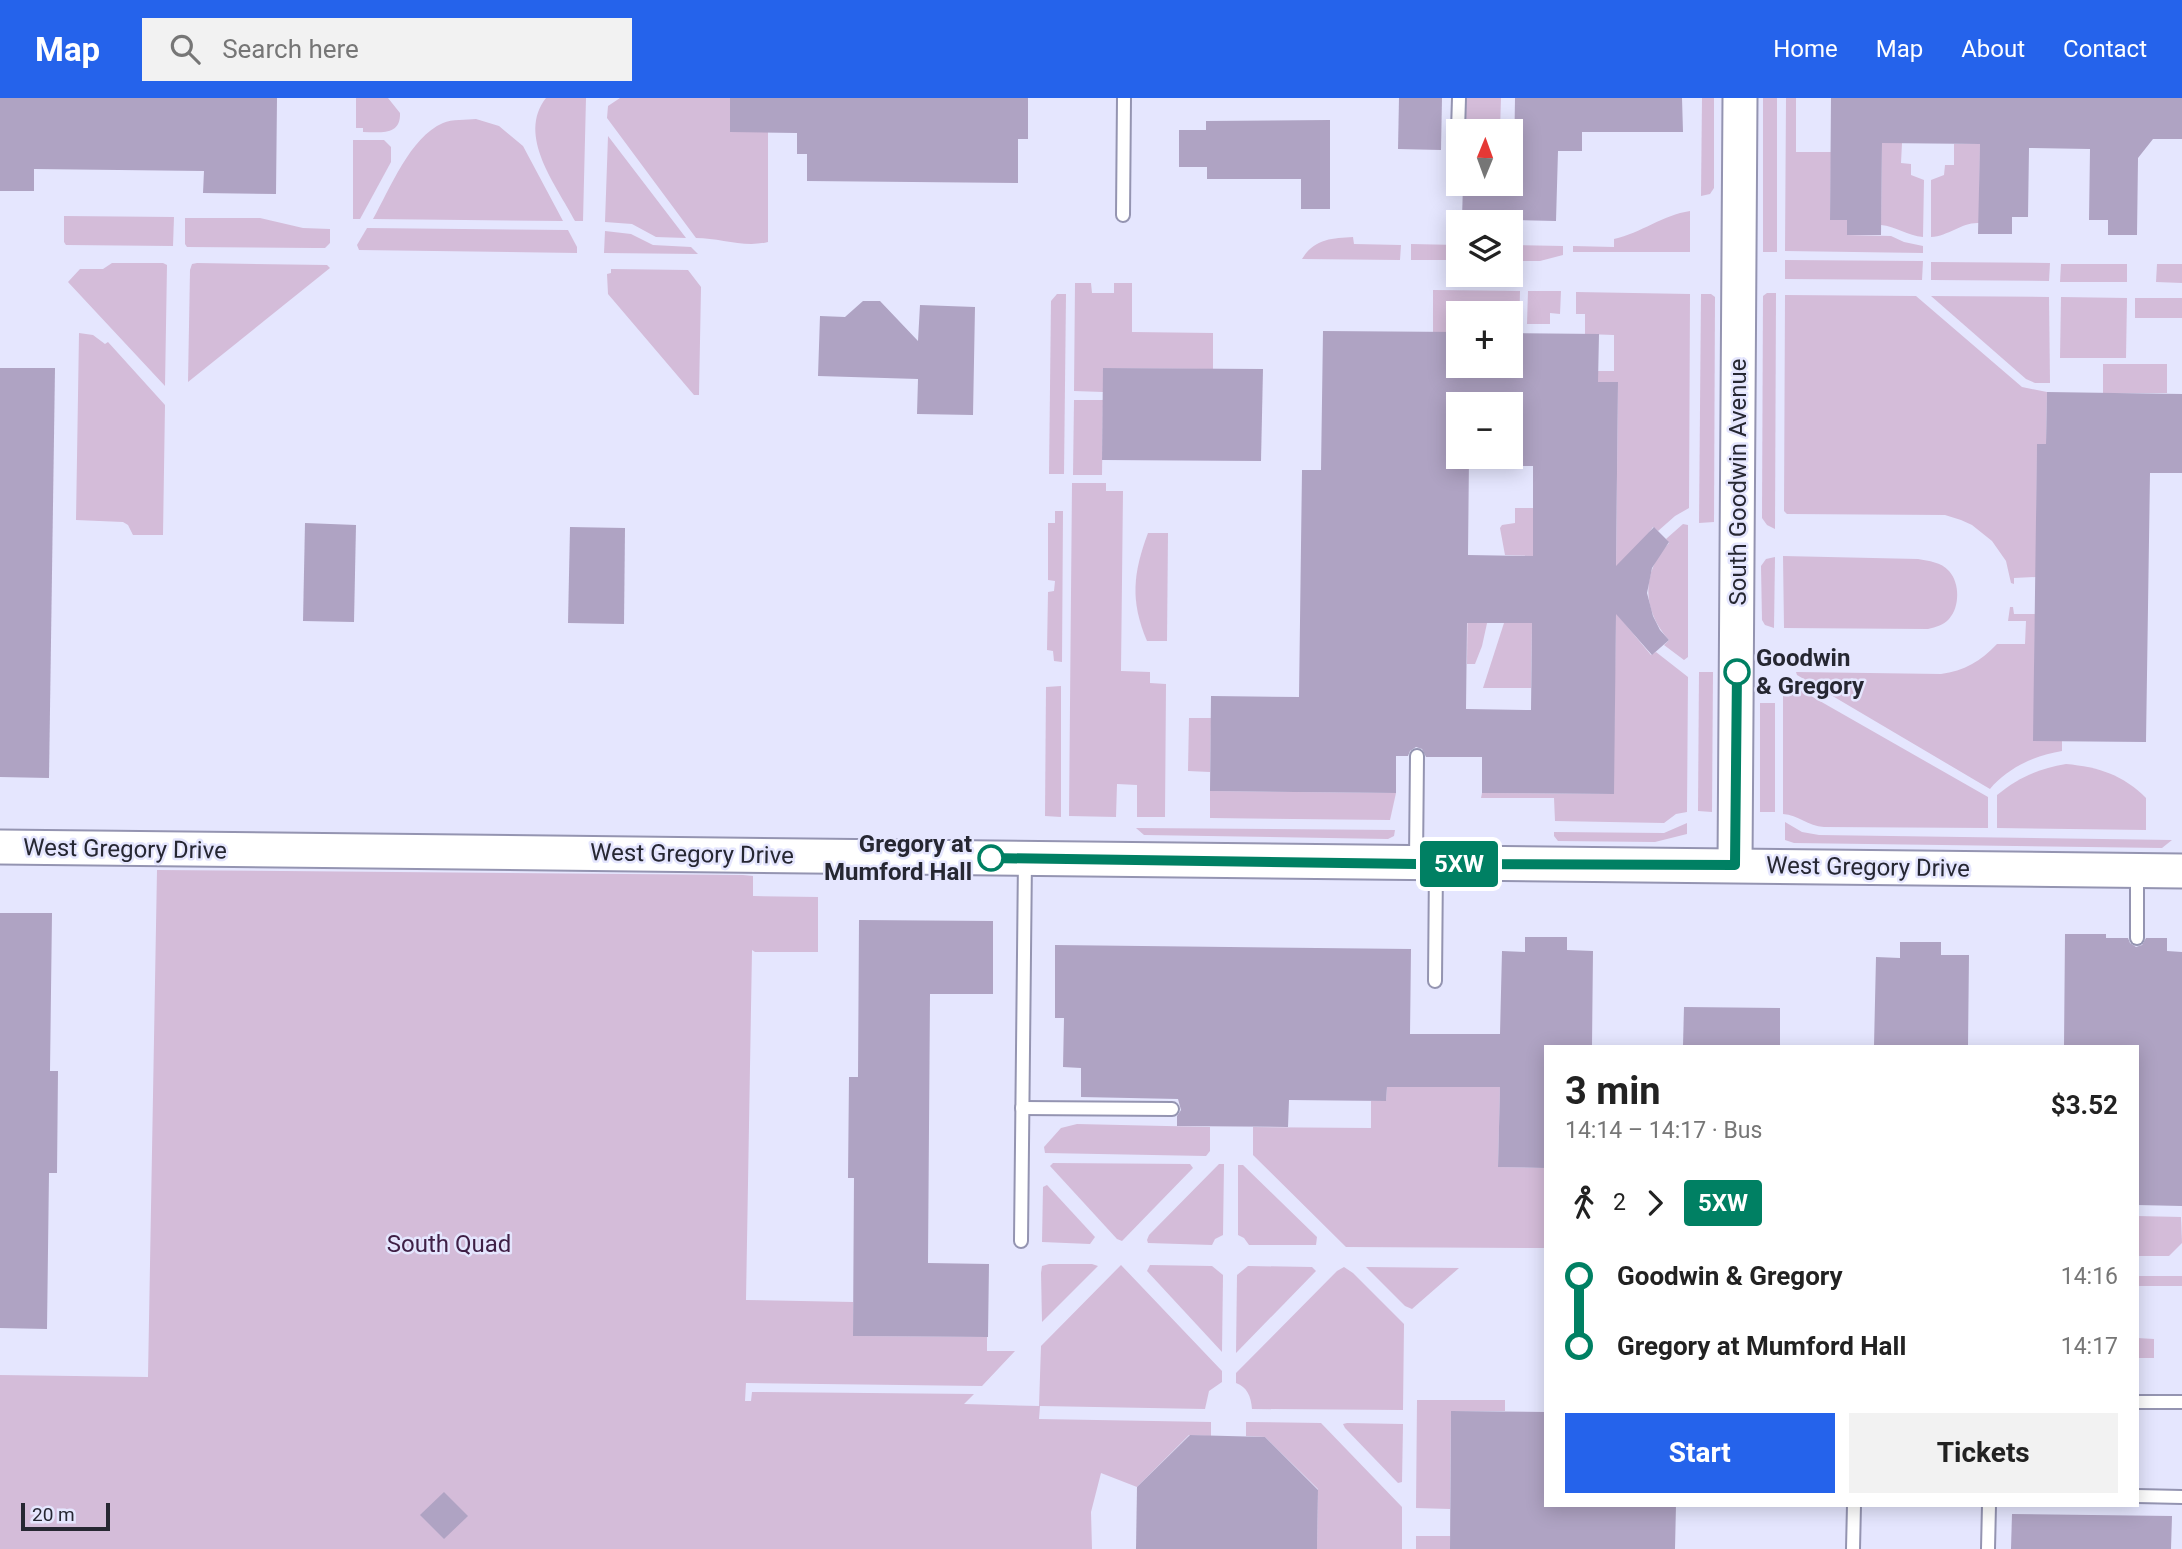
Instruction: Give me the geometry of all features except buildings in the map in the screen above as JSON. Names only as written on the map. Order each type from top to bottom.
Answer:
[{"type":"street","name":"South Goodwin Avenue","points":[[1735,865],[1740,98]]},
{"type":"street","name":"West Gregory Drive","points":[[0,847],[2182,871]]},
{"type":"lane","points":[[1123,215],[1124,98]]},
{"type":"lane","points":[[1458,119],[1459,98]]},
{"type":"lane","points":[[1417,757],[1435,981]]},
{"type":"lane","points":[[1021,1241],[1025,858]]},
{"type":"lane","points":[[2137,871],[2137,939]]},
{"type":"lane","points":[[1022,1108],[1172,1109]]},
{"type":"lane","points":[[2139,1402],[2182,1402]]},
{"type":"lane","points":[[2139,1496],[2182,1497]]},
{"type":"lane","points":[[1853,1549],[1854,1507]]},
{"type":"lane","points":[[1989,1507],[1989,1549]]},
{"type":"green space","points":[[356,98],[388,98],[400,113],[397,126],[382,132],[363,132],[363,128],[356,128]]},
{"type":"green space","points":[[546,98],[586,98],[583,221],[575,221],[542,161],[535,128],[538,113]]},
{"type":"green space","points":[[620,98],[730,98],[768,132],[768,242],[750,244],[696,238],[607,118],[608,106]]},
{"type":"green space","points":[[1466,98],[1501,98],[1500,119],[1465,119]]},
{"type":"green space","points":[[1702,98],[1714,98],[1714,188],[1710,194],[1701,196]]},
{"type":"green space","points":[[1763,98],[1777,98],[1777,252],[1763,252]]},
{"type":"green space","points":[[1786,98],[1796,98],[1796,152],[1831,152],[1830,219],[1847,220],[1847,235],[1891,236],[1923,246],[1923,253],[1785,251]]},
{"type":"green space","points":[[476,119],[499,126],[523,146],[563,221],[373,219],[402,165],[431,130],[455,120]]},
{"type":"green space","points":[[608,136],[686,238],[656,237],[632,224],[605,222]]},
{"type":"green space","points":[[353,140],[384,140],[391,147],[391,162],[360,219],[353,219]]},
{"type":"green space","points":[[1882,143],[1902,143],[1901,163],[1911,164],[1911,175],[1924,180],[1923,237],[1881,225]]},
{"type":"green space","points":[[1954,144],[1980,144],[1979,223],[1931,237],[1931,180],[1944,175],[1945,165],[1954,165]]},
{"type":"green space","points":[[1690,211],[1690,252],[1573,252],[1573,246],[1614,247],[1614,239]]},
{"type":"green space","points":[[64,216],[174,217],[173,246],[66,245]]},
{"type":"green space","points":[[185,218],[260,218],[303,228],[330,229],[330,243],[325,248],[187,247]]},
{"type":"green space","points":[[367,228],[568,230],[577,247],[577,253],[359,250],[357,245]]},
{"type":"green space","points":[[605,231],[631,234],[653,245],[691,247],[698,254],[604,253]]},
{"type":"green space","points":[[1353,237],[1354,244],[1401,245],[1400,260],[1302,259],[1318,244],[1331,239]]},
{"type":"green space","points":[[1411,244],[1446,245],[1446,260],[1411,260]]},
{"type":"green space","points":[[1523,245],[1563,246],[1563,255],[1540,261],[1523,261]]},
{"type":"green space","points":[[1785,260],[1923,261],[1922,280],[1785,279]]},
{"type":"green space","points":[[1931,262],[2050,263],[2049,281],[1931,280]]},
{"type":"green space","points":[[112,263],[167,265],[165,386],[68,282],[80,269],[103,269]]},
{"type":"green space","points":[[192,264],[327,265],[330,268],[188,382],[190,270]]},
{"type":"green space","points":[[2061,264],[2127,264],[2127,282],[2060,282]]},
{"type":"green space","points":[[2157,264],[2182,264],[2182,283],[2156,282]]},
{"type":"green space","points":[[611,269],[688,270],[701,287],[699,395],[694,395],[608,294],[607,274],[611,273]]},
{"type":"green space","points":[[1075,283],[1091,283],[1092,293],[1114,293],[1114,283],[1132,283],[1132,332],[1213,333],[1213,369],[1104,368],[1103,392],[1074,391]]},
{"type":"green space","points":[[1433,290],[1520,291],[1520,301],[1446,301],[1446,332],[1433,332]]},
{"type":"green space","points":[[1528,291],[1561,291],[1560,314],[1550,313],[1550,324],[1527,324]]},
{"type":"green space","points":[[1576,292],[1690,294],[1689,508],[1658,531],[1653,527],[1637,550],[1616,569],[1618,382],[1598,382],[1598,371],[1614,371],[1614,335],[1585,334],[1585,314],[1576,314]]},
{"type":"green space","points":[[1776,293],[1775,529],[1767,525],[1762,518],[1763,296]]},
{"type":"green space","points":[[1057,294],[1066,294],[1064,474],[1049,474],[1051,301]]},
{"type":"green space","points":[[1701,294],[1715,297],[1714,522],[1699,523]]},
{"type":"green space","points":[[1785,295],[1916,296],[2022,387],[2047,392],[2046,444],[2037,444],[2036,577],[2014,578],[2014,584],[2011,583],[2006,561],[1992,541],[1972,525],[1945,515],[1787,514],[1784,511]]},
{"type":"green space","points":[[1931,296],[2049,297],[2050,383],[2035,383],[2026,379]]},
{"type":"green space","points":[[2061,297],[2127,298],[2126,358],[2060,358]]},
{"type":"green space","points":[[2135,298],[2182,298],[2182,318],[2135,318]]},
{"type":"green space","points":[[79,333],[93,335],[105,344],[108,342],[165,405],[163,535],[133,535],[128,525],[123,522],[76,520]]},
{"type":"green space","points":[[2103,364],[2167,364],[2167,393],[2103,393]]},
{"type":"green space","points":[[1074,400],[1103,400],[1102,475],[1073,475]]},
{"type":"green space","points":[[1072,483],[1106,483],[1106,491],[1123,491],[1121,671],[1150,672],[1150,683],[1166,684],[1165,817],[1137,817],[1137,785],[1117,784],[1116,817],[1069,816]]},
{"type":"green space","points":[[1515,508],[1533,508],[1533,556],[1505,555],[1500,528],[1502,525],[1515,523]]},
{"type":"green space","points":[[1055,511],[1063,511],[1062,662],[1054,661],[1053,651],[1047,650],[1048,592],[1054,591],[1055,581],[1048,580],[1048,523],[1055,523]]},
{"type":"green space","points":[[1683,524],[1688,525],[1688,657],[1684,660],[1664,645],[1669,640],[1654,616],[1648,591],[1653,566],[1669,543],[1666,539]]},
{"type":"green space","points":[[1148,533],[1168,533],[1167,641],[1147,641],[1138,613],[1137,574]]},
{"type":"green space","points":[[1783,556],[1918,559],[1935,562],[1953,576],[1957,588],[1957,602],[1953,614],[1945,623],[1928,629],[1784,628]]},
{"type":"green space","points":[[1775,557],[1774,628],[1765,625],[1762,620],[1761,566],[1766,559]]},
{"type":"green space","points":[[1468,570],[1491,605],[1475,664],[1467,664]]},
{"type":"green space","points":[[2010,607],[2013,607],[2014,614],[2035,614],[2034,741],[2062,741],[2062,751],[2023,764],[2005,775],[1990,789],[1796,672],[1941,674],[1965,668],[1997,644],[2025,644],[2026,621],[2008,621]]},
{"type":"green space","points":[[1616,613],[1651,655],[1656,652],[1688,677],[1687,812],[1676,814],[1664,823],[1555,821],[1554,798],[1481,798],[1482,793],[1613,794]]},
{"type":"green space","points":[[1504,623],[1532,623],[1531,688],[1483,688]]},
{"type":"green space","points":[[1699,672],[1713,672],[1712,812],[1698,811]]},
{"type":"green space","points":[[1783,680],[1988,797],[1988,828],[1824,827],[1783,814]]},
{"type":"green space","points":[[1061,686],[1061,817],[1045,816],[1046,687]]},
{"type":"green space","points":[[1760,703],[1775,703],[1775,812],[1760,812]]},
{"type":"green space","points":[[1189,718],[1211,718],[1210,772],[1188,771]]},
{"type":"green space","points":[[2066,764],[2089,767],[2110,774],[2137,790],[2146,798],[2146,830],[1997,828],[1997,795],[2029,775]]},
{"type":"green space","points":[[1210,791],[1396,793],[1390,820],[1210,818]]},
{"type":"green space","points":[[1785,822],[1802,832],[1819,835],[2172,840],[2162,848],[1794,843],[1785,840]]},
{"type":"green space","points":[[1687,823],[1687,834],[1655,842],[1558,841],[1554,836],[1554,832],[1664,833]]},
{"type":"green space","points":[[1136,828],[1395,830],[1394,836],[1388,839],[1144,835]]},
{"type":"green space","name":"South Quad","points":[[157,870],[743,875],[753,876],[753,896],[818,897],[818,952],[752,950],[746,1300],[853,1302],[853,1336],[987,1337],[987,1351],[1015,1351],[982,1386],[746,1383],[745,1401],[751,1401],[752,1392],[974,1394],[964,1404],[1039,1406],[1041,1346],[1121,1265],[1222,1371],[1222,1382],[1209,1391],[1205,1409],[1040,1406],[1039,1419],[1211,1422],[1211,1436],[1189,1435],[1137,1487],[1101,1473],[1091,1512],[1092,1549],[0,1549],[0,1375],[148,1377]]},
{"type":"green space","points":[[1387,1087],[1500,1087],[1498,1167],[1544,1168],[1544,1248],[1346,1247],[1253,1155],[1253,1127],[1371,1128],[1371,1101],[1386,1101]]},
{"type":"green space","points":[[1077,1124],[1210,1127],[1210,1151],[1206,1156],[1045,1153],[1044,1147],[1061,1128]]},
{"type":"green space","points":[[1053,1163],[1190,1164],[1193,1168],[1122,1241],[1117,1239],[1050,1166]]},
{"type":"green space","points":[[1219,1164],[1224,1164],[1223,1235],[1215,1239],[1212,1245],[1148,1243],[1149,1235]]},
{"type":"green space","points":[[1238,1165],[1243,1165],[1317,1237],[1316,1245],[1249,1245],[1238,1235]]},
{"type":"green space","points":[[1047,1185],[1095,1237],[1090,1244],[1042,1242],[1043,1187]]},
{"type":"green space","points":[[2139,1216],[2181,1217],[2182,1243],[2169,1256],[2139,1256]]},
{"type":"green space","points":[[1150,1265],[1212,1266],[1223,1275],[1222,1352],[1147,1271]]},
{"type":"green space","points":[[1042,1266],[1098,1266],[1042,1322],[1041,1273]]},
{"type":"green space","points":[[1248,1266],[1312,1267],[1316,1271],[1236,1353],[1237,1275]]},
{"type":"green space","points":[[1344,1267],[1404,1324],[1403,1410],[1252,1409],[1248,1393],[1236,1383],[1236,1373]]},
{"type":"green space","points":[[1366,1267],[1459,1268],[1412,1309],[1405,1306]]},
{"type":"green space","points":[[2139,1276],[2182,1276],[2182,1286],[2139,1286]]},
{"type":"green space","points":[[2139,1338],[2154,1339],[2154,1358],[2139,1358]]},
{"type":"green space","points":[[1417,1400],[1505,1400],[1505,1411],[1451,1411],[1450,1509],[1416,1508]]},
{"type":"green space","points":[[1246,1422],[1321,1423],[1402,1507],[1402,1549],[1317,1549],[1318,1489],[1265,1437],[1246,1436]]},
{"type":"green space","points":[[1343,1424],[1403,1424],[1402,1482],[1398,1483],[1345,1428]]},
{"type":"green space","points":[[1416,1536],[1450,1536],[1450,1549],[1416,1549]]},
{"type":"bus line","name":"5XW","points":[[991,858],[1735,865],[1737,672]]},
{"type":"place","name":"Goodwin & Gregory","points":[[1737,672]]},
{"type":"place","name":"Gregory at Mumford Hall","points":[[991,858]]}]
